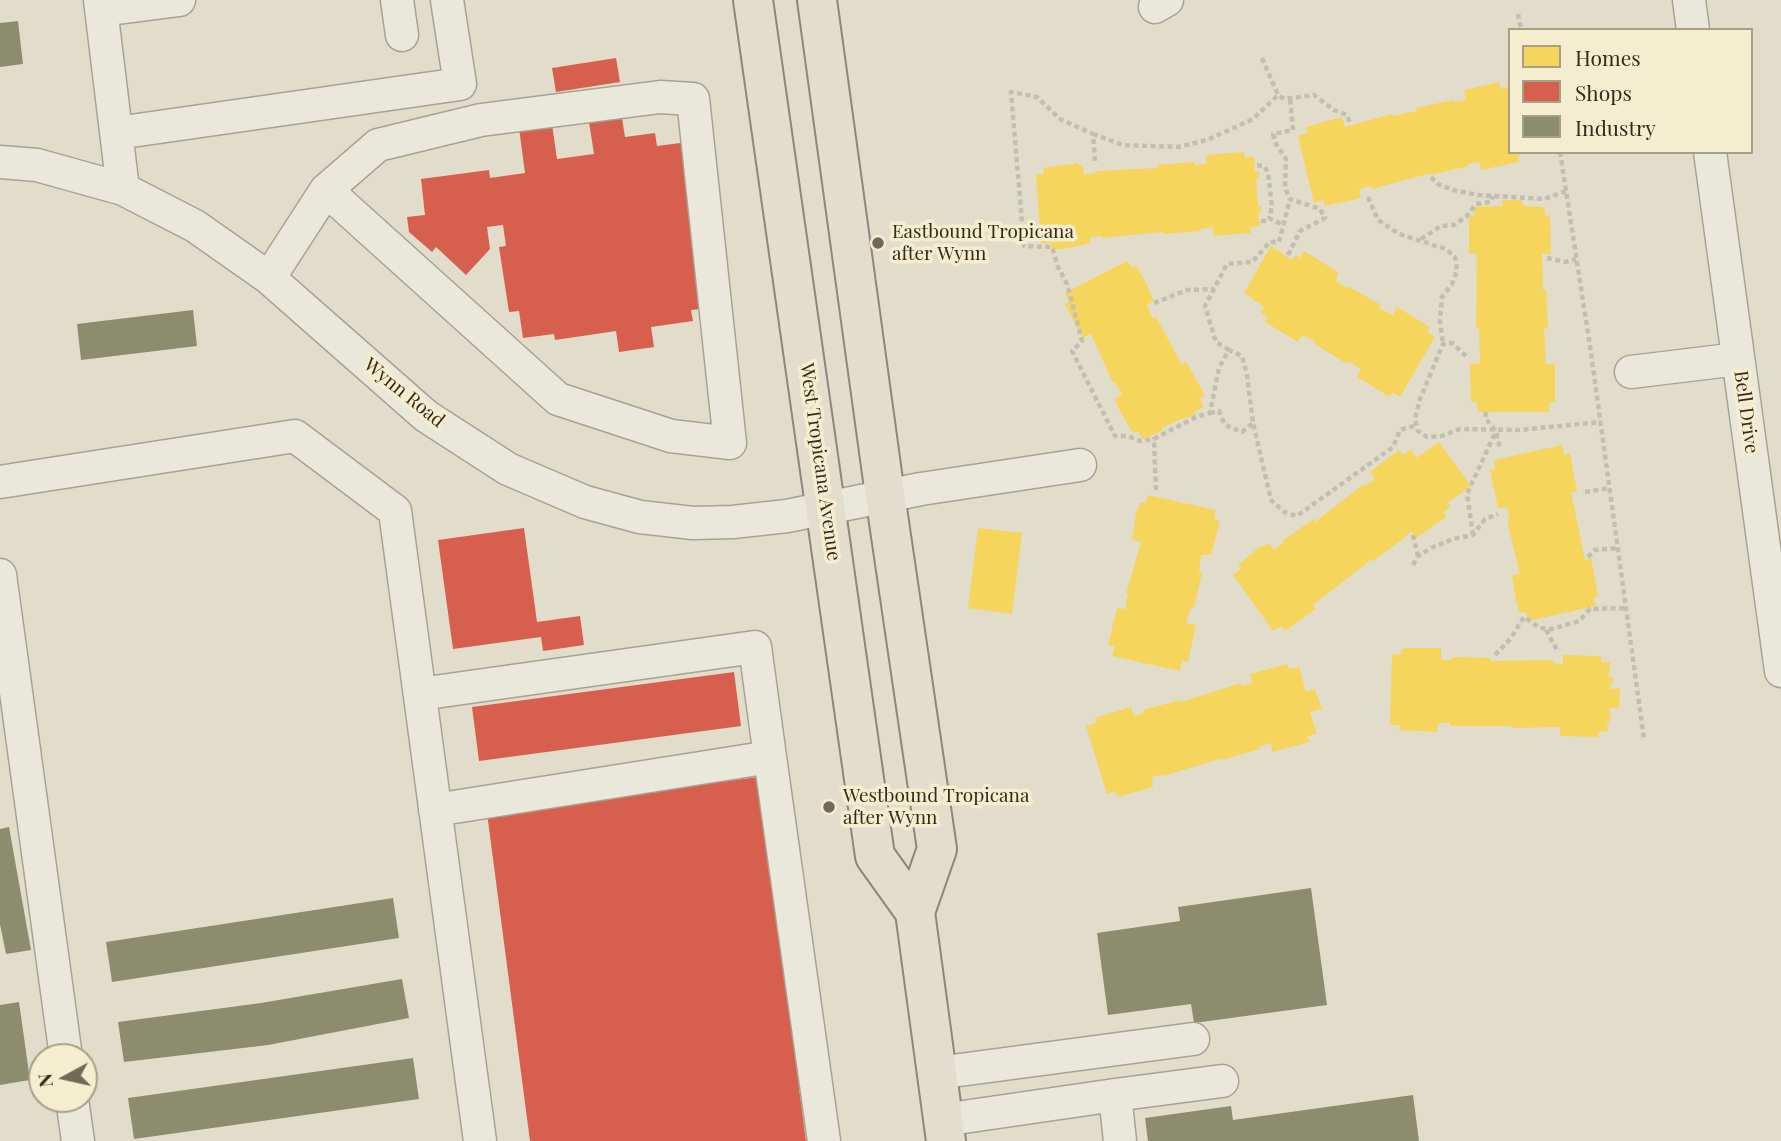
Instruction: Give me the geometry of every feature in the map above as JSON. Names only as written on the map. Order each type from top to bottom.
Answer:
[{"type":"main road","name":"West Tropicana Avenue","points":[[753,0],[875,856],[915,912]]},
{"type":"main road","name":"West Tropicana Avenue","points":[[817,0],[937,849],[915,912],[945,1131]]},
{"type":"street","points":[[123,189],[101,5],[179,0]]},
{"type":"street","points":[[397,0],[402,35]]},
{"type":"street","points":[[117,133],[460,84],[447,0]]},
{"type":"street","points":[[1689,0],[1693,28]]},
{"type":"street","points":[[269,278],[326,190],[378,145],[481,120],[660,97],[693,99],[730,443],[671,436],[558,399],[326,190]]},
{"type":"street","name":"Bell Drive","points":[[1710,154],[1781,671]]},
{"type":"street","name":"Wynn Road","points":[[0,162],[37,165],[123,189],[195,226],[269,278],[426,416],[508,469],[585,502],[640,517],[693,523],[733,522],[827,509],[885,495],[1080,465]]},
{"type":"street","points":[[1631,372],[1738,359]]},
{"type":"street","points":[[0,482],[295,436],[395,511],[480,1141]]},
{"type":"street","points":[[0,575],[64,1043]]},
{"type":"street","points":[[420,694],[755,647],[824,1141]]},
{"type":"street","points":[[435,810],[770,757]]},
{"type":"street","points":[[937,1073],[1193,1040]]},
{"type":"street","points":[[945,1131],[1115,1095],[1222,1082]]},
{"type":"street","points":[[1115,1095],[1120,1141]]},
{"type":"street","points":[[74,1113],[78,1141]]},
{"type":"path","points":[[1518,14],[1521,28]]},
{"type":"path","points":[[1262,58],[1278,95],[1283,99],[1314,95],[1334,110],[1347,115],[1350,124]]},
{"type":"path","points":[[1254,423],[1242,432],[1225,425],[1219,411],[1196,417],[1154,439],[1140,441],[1128,436],[1115,436],[1072,351],[1082,341],[1067,284],[1052,247],[1024,246],[1011,92],[1037,97],[1060,119],[1123,145],[1178,147],[1207,140],[1253,119],[1278,95]]},
{"type":"path","points":[[1290,98],[1293,131],[1273,134],[1286,159],[1285,188],[1290,200],[1279,242],[1270,242],[1252,262],[1227,264],[1205,306],[1216,342],[1242,356],[1263,471],[1271,500],[1284,512],[1297,516],[1393,447],[1400,430],[1417,425]]},
{"type":"path","points":[[1093,134],[1095,161]]},
{"type":"path","points":[[1560,154],[1601,422],[1644,739]]},
{"type":"path","points":[[1258,165],[1265,166],[1268,172],[1272,207],[1269,218],[1261,221]]},
{"type":"path","points":[[1431,177],[1438,184],[1453,190],[1493,196],[1544,199],[1566,191]]},
{"type":"path","points":[[1420,240],[1441,226],[1454,225],[1476,204],[1490,202],[1493,196]]},
{"type":"path","points":[[1368,197],[1378,220],[1399,233],[1446,249],[1455,257],[1457,270],[1452,284],[1442,297],[1440,321],[1443,344],[1420,399],[1415,419],[1418,431],[1427,437],[1442,436],[1460,429],[1496,431],[1601,422]]},
{"type":"path","points":[[1288,255],[1300,232],[1325,218],[1320,209],[1290,200]]},
{"type":"path","points":[[1269,218],[1283,225]]},
{"type":"path","points":[[1547,258],[1566,262],[1576,260]]},
{"type":"path","points":[[1154,303],[1187,290],[1214,289]]},
{"type":"path","points":[[1443,344],[1452,343],[1466,356]]},
{"type":"path","points":[[1210,413],[1219,368],[1230,350]]},
{"type":"path","points":[[1486,412],[1485,418],[1496,431],[1500,449]]},
{"type":"path","points":[[1473,536],[1467,494],[1496,431]]},
{"type":"path","points":[[1154,439],[1156,490]]},
{"type":"path","points":[[1586,492],[1610,488]]},
{"type":"path","points":[[1413,565],[1418,556],[1453,539],[1473,536],[1485,519],[1498,514]]},
{"type":"path","points":[[1413,535],[1418,556]]},
{"type":"path","points":[[1588,557],[1595,550],[1618,548]]},
{"type":"path","points":[[1495,655],[1511,639],[1524,617],[1546,629],[1564,627],[1579,621],[1590,609],[1627,608]]},
{"type":"path","points":[[1546,629],[1557,650]]},
{"type":"building: Homes","points":[[1499,82],[1501,89],[1508,87],[1508,154],[1524,154],[1518,156],[1519,162],[1481,170],[1480,162],[1468,164],[1469,166],[1372,189],[1371,186],[1359,189],[1361,198],[1325,206],[1323,200],[1314,203],[1298,136],[1307,133],[1306,127],[1342,117],[1345,127],[1392,114],[1393,116],[1417,111],[1416,108],[1466,100],[1464,90]]},
{"type":"building: Homes","points":[[1244,152],[1245,158],[1254,156],[1255,172],[1259,172],[1259,179],[1256,179],[1258,207],[1261,206],[1261,212],[1258,213],[1260,226],[1250,227],[1251,233],[1213,236],[1213,227],[1200,231],[1090,237],[1091,243],[1063,249],[1051,249],[1051,243],[1041,244],[1036,175],[1044,174],[1043,168],[1078,163],[1083,165],[1084,175],[1096,173],[1095,171],[1157,168],[1157,165],[1194,162],[1195,165],[1207,164],[1206,155]]},
{"type":"building: Homes","points":[[1502,200],[1522,200],[1523,206],[1544,207],[1545,216],[1550,215],[1551,254],[1542,254],[1548,328],[1544,328],[1546,364],[1555,364],[1555,402],[1549,403],[1549,412],[1478,412],[1477,402],[1471,402],[1470,363],[1480,364],[1479,328],[1476,328],[1477,254],[1469,254],[1469,216],[1474,216],[1474,207],[1503,206]]},
{"type":"building: Homes","points":[[1271,246],[1292,260],[1296,255],[1300,258],[1304,251],[1338,272],[1336,281],[1381,305],[1379,308],[1393,315],[1397,307],[1430,327],[1427,332],[1435,337],[1400,397],[1392,392],[1390,397],[1357,377],[1361,369],[1348,361],[1347,364],[1315,344],[1316,342],[1302,335],[1298,342],[1265,322],[1268,317],[1261,313],[1264,307],[1244,293]]},
{"type":"building: Homes","points":[[1127,261],[1132,268],[1136,266],[1154,301],[1147,305],[1153,319],[1156,317],[1182,365],[1186,361],[1205,396],[1200,398],[1204,407],[1194,412],[1195,415],[1174,422],[1162,428],[1162,431],[1142,439],[1138,431],[1133,433],[1114,399],[1122,395],[1115,382],[1113,383],[1091,334],[1083,338],[1065,304],[1070,301],[1065,293]]},
{"type":"building: Homes","points":[[1439,442],[1471,486],[1448,502],[1450,507],[1444,512],[1446,517],[1416,538],[1411,531],[1313,605],[1316,609],[1285,631],[1281,626],[1273,631],[1233,575],[1241,569],[1238,565],[1258,548],[1269,543],[1274,550],[1282,541],[1314,519],[1315,522],[1364,484],[1365,486],[1375,479],[1370,472],[1399,450],[1403,455],[1411,449],[1416,458]]},
{"type":"building: Homes","points":[[1562,445],[1564,455],[1570,453],[1577,492],[1571,492],[1585,560],[1591,558],[1598,596],[1593,598],[1596,606],[1528,621],[1526,612],[1520,613],[1516,601],[1512,575],[1520,574],[1507,521],[1510,521],[1507,507],[1498,508],[1490,470],[1495,469],[1494,460]]},
{"type":"building: Homes","points":[[1147,495],[1216,510],[1214,519],[1220,521],[1211,555],[1201,555],[1199,572],[1202,573],[1194,608],[1191,607],[1186,623],[1196,625],[1188,662],[1182,661],[1180,671],[1112,656],[1115,646],[1108,645],[1117,608],[1125,609],[1126,594],[1141,542],[1132,540],[1136,514],[1140,503],[1146,503]]},
{"type":"building: Homes","points":[[978,528],[1022,533],[1012,614],[968,608]]},
{"type":"building: Homes","points":[[1441,648],[1441,660],[1452,660],[1452,657],[1490,658],[1490,661],[1553,660],[1553,663],[1563,664],[1563,655],[1601,656],[1601,662],[1610,662],[1609,677],[1613,677],[1613,684],[1610,684],[1610,689],[1620,688],[1619,708],[1609,708],[1611,718],[1607,725],[1608,732],[1600,731],[1598,737],[1560,736],[1560,727],[1450,726],[1450,723],[1438,723],[1437,732],[1399,730],[1400,725],[1390,725],[1392,655],[1402,654],[1401,650]]},
{"type":"building: Homes","points":[[1287,664],[1289,669],[1299,667],[1306,692],[1315,689],[1322,709],[1310,712],[1317,734],[1307,736],[1310,742],[1272,752],[1271,743],[1222,760],[1223,758],[1152,777],[1153,787],[1117,797],[1116,791],[1107,794],[1086,726],[1096,723],[1095,718],[1131,707],[1134,716],[1144,713],[1143,710],[1180,700],[1181,702],[1241,683],[1241,686],[1252,683],[1250,674]]},
{"type":"building: Shops","points":[[616,58],[620,82],[556,92],[552,68]]},
{"type":"building: Shops","points":[[622,118],[625,137],[655,133],[657,146],[688,142],[710,308],[691,310],[693,321],[651,327],[654,347],[619,352],[616,331],[555,340],[554,334],[523,338],[519,311],[509,312],[499,247],[506,246],[503,225],[487,227],[490,249],[466,275],[436,247],[432,252],[409,232],[407,217],[425,215],[421,179],[489,170],[490,178],[525,173],[519,128],[552,124],[557,159],[594,154],[589,122]]},
{"type":"building: Shops","points":[[524,528],[537,622],[580,616],[584,645],[543,651],[541,637],[453,649],[438,540]]},
{"type":"building: Shops","points":[[734,672],[741,726],[479,761],[472,707]]},
{"type":"building: Shops","points":[[758,777],[806,1141],[530,1141],[487,813]]},
{"type":"building: Industry","points":[[18,21],[23,64],[0,67],[0,23]]},
{"type":"building: Industry","points":[[193,310],[197,346],[81,360],[77,324]]},
{"type":"building: Industry","points":[[9,827],[31,950],[6,954],[0,924],[0,829]]},
{"type":"building: Industry","points":[[1311,888],[1327,1005],[1194,1023],[1191,1004],[1108,1015],[1097,933],[1180,921],[1178,907]]},
{"type":"building: Industry","points":[[393,898],[399,938],[112,982],[106,942]]},
{"type":"building: Industry","points":[[402,979],[409,1018],[268,1045],[124,1062],[118,1022],[261,1003]]},
{"type":"building: Industry","points":[[19,1002],[28,1080],[0,1085],[0,1005]]},
{"type":"building: Industry","points":[[413,1058],[419,1099],[134,1139],[128,1098]]},
{"type":"building: Industry","points":[[1413,1095],[1419,1141],[1148,1141],[1145,1118],[1231,1106],[1233,1120]]},
{"type":"place","name":"Eastbound Tropicana after Wynn","points":[[878,243]]},
{"type":"place","name":"Westbound Tropicana after Wynn","points":[[829,807]]}]
